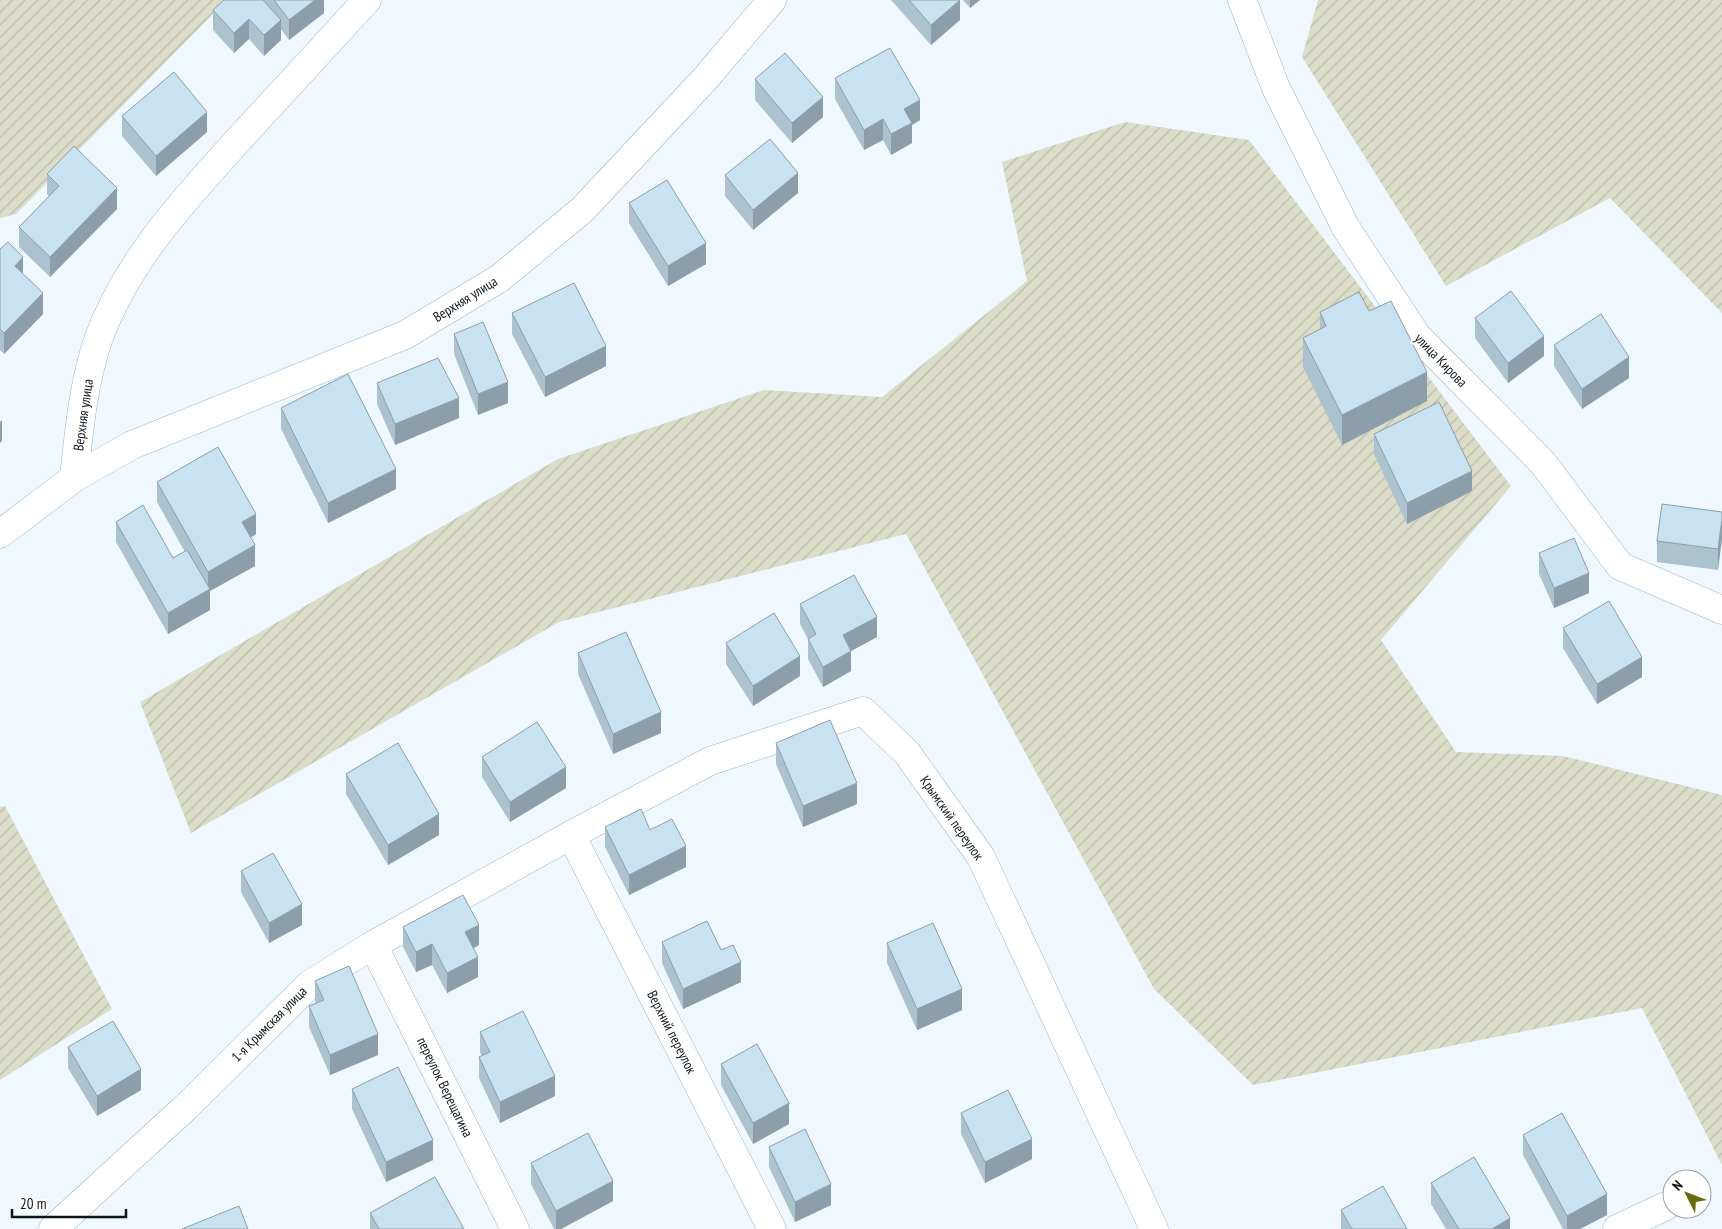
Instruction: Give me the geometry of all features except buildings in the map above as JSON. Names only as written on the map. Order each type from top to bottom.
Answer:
[{"type":"street","name":"Верхняя улица","points":[[74,478],[84,390],[98,340],[119,292],[152,240],[188,196],[367,0]]},
{"type":"street","name":"Верхняя улица","points":[[0,534],[74,478],[132,445],[405,335],[500,278],[582,210],[704,80],[772,0]]},
{"type":"street","name":"улица Кирова","points":[[1242,0],[1276,88],[1346,228],[1417,336],[1543,462],[1620,566],[1722,610]]},
{"type":"street","name":"Крымский переулок","points":[[571,835],[710,761],[863,711],[907,753],[981,857],[1154,1229]]},
{"type":"street","name":"1-я Крымская улица","points":[[53,1229],[192,1101],[310,984],[374,945],[571,835]]},
{"type":"street","name":"Верхний переулок","points":[[571,835],[772,1229]]},
{"type":"street","name":"переулок Верещагина","points":[[374,945],[515,1229]]},
{"type":"street","points":[[1617,1229],[1662,1208]]},
{"type":"green space","points":[[0,0],[227,0],[16,214],[0,218]]},
{"type":"green space","points":[[1318,0],[1722,0],[1722,313],[1610,198],[1446,286],[1302,57]]},
{"type":"green space","points":[[1125,122],[1249,140],[1511,486],[1381,640],[1456,752],[1563,756],[1722,795],[1722,1165],[1642,1008],[1253,1085],[1154,989],[906,534],[559,622],[191,833],[140,702],[558,459],[764,390],[882,397],[1027,281],[1002,162]]},
{"type":"green space","points":[[5,806],[112,1009],[0,1080],[0,807]]}]
